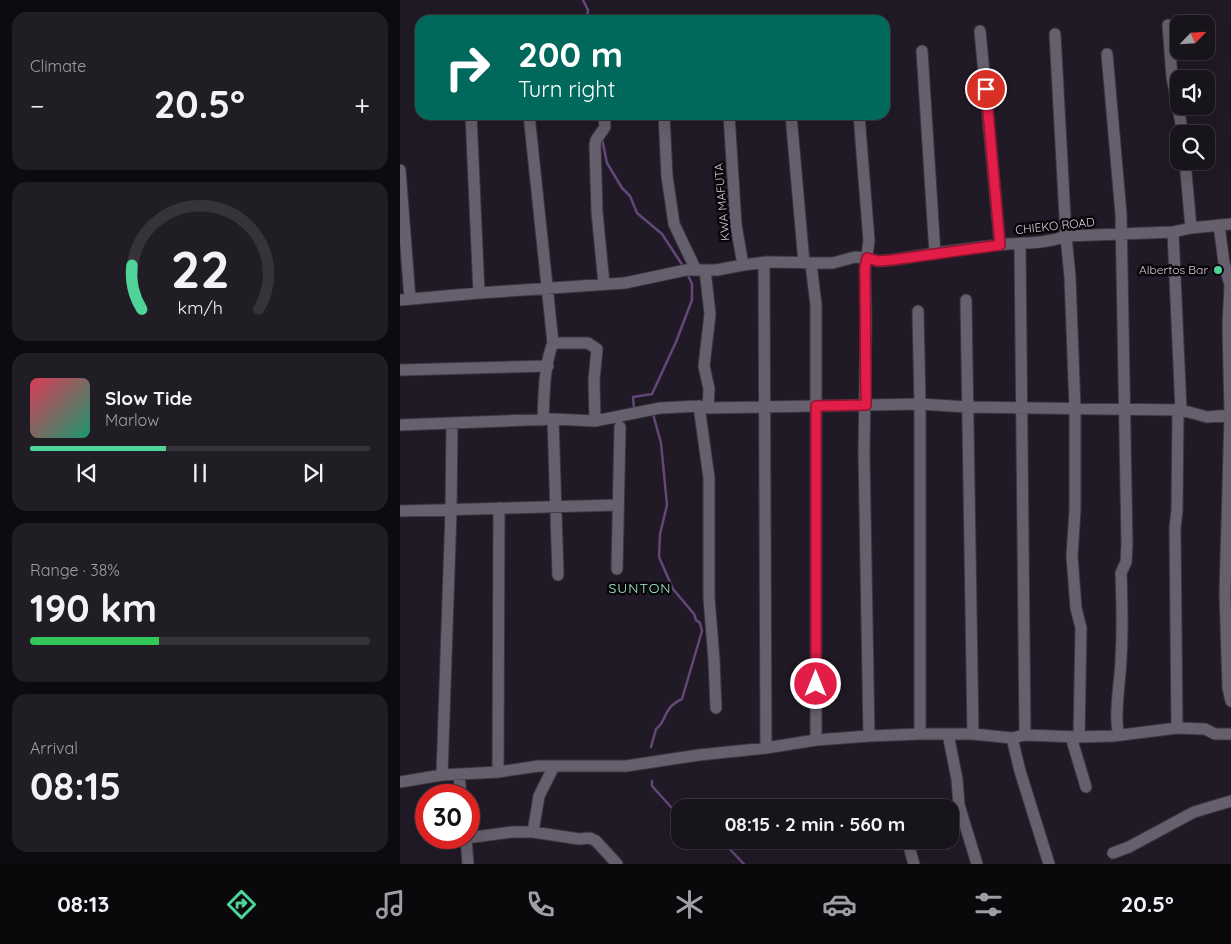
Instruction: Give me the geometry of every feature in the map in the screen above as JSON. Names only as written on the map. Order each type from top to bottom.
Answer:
[{"type":"street","points":[[1168,25],[1172,77],[1181,125]]},
{"type":"street","points":[[980,31],[1000,245]]},
{"type":"street","points":[[1055,34],[1070,277],[1075,408],[1075,510],[1072,556],[1076,608],[1082,628],[1075,737],[1086,786]]},
{"type":"street","points":[[922,51],[935,254]]},
{"type":"street","points":[[1107,54],[1121,214],[1125,408],[1127,544],[1126,562],[1121,573],[1122,658],[1117,710],[1117,729],[1119,734]]},
{"type":"street","points":[[471,120],[479,293]]},
{"type":"street","points":[[530,120],[553,343],[550,351],[544,393],[555,506],[558,575]]},
{"type":"street","points":[[604,120],[605,127],[595,145],[597,212],[604,284]]},
{"type":"street","points":[[664,120],[667,176],[674,224],[710,314],[704,366],[709,389],[704,407],[709,478],[709,598],[716,708]]},
{"type":"street","name":"KWA MAFUTA","points":[[729,120],[736,225],[743,265]]},
{"type":"street","points":[[793,120],[807,263],[816,306],[816,740]]},
{"type":"street","points":[[858,120],[868,221],[865,268],[866,405],[864,453],[869,736]]},
{"type":"street","points":[[400,170],[405,300],[625,283],[693,269],[717,270],[764,263],[766,748]]},
{"type":"street","points":[[1186,170],[1191,228]]},
{"type":"street","points":[[1225,224],[1224,263],[1230,285],[1228,326],[1230,415],[1225,593],[1228,688],[1231,701]]},
{"type":"street","name":"CHIEKO ROAD","points":[[764,263],[833,263],[855,257],[878,261],[1000,245],[1020,245],[1053,241],[1066,236],[1173,232],[1225,224]]},
{"type":"street","points":[[1173,232],[1180,410],[1177,510],[1174,528],[1177,728]]},
{"type":"street","points":[[1020,245],[1025,735]]},
{"type":"street","points":[[966,300],[972,734]]},
{"type":"street","points":[[918,311],[920,404],[920,734]]},
{"type":"street","points":[[553,343],[588,343],[597,349],[594,380],[595,421]]},
{"type":"street","points":[[400,370],[548,366]]},
{"type":"street","points":[[400,425],[548,420],[595,421],[660,408],[920,404],[967,407],[1125,408],[1180,410],[1208,417],[1230,415]]},
{"type":"street","points":[[442,775],[452,424]]},
{"type":"street","points":[[617,568],[620,428]]},
{"type":"street","points":[[400,511],[618,505]]},
{"type":"street","points":[[498,772],[499,508]]},
{"type":"street","points":[[400,782],[442,775],[459,776],[554,766],[626,766],[816,740],[869,736],[972,734],[1012,738],[1025,735],[1075,737],[1177,728],[1205,729],[1215,734],[1231,734]]},
{"type":"street","points":[[948,734],[957,779],[959,805],[978,864]]},
{"type":"street","points":[[1012,738],[1020,771],[1049,864]]},
{"type":"street","points":[[533,832],[540,796],[554,766]]},
{"type":"street","points":[[459,776],[460,784]]},
{"type":"street","points":[[1113,853],[1130,847],[1194,812],[1231,801]]},
{"type":"street","points":[[480,836],[512,832],[533,832],[579,839],[594,839],[617,864]]},
{"type":"street","points":[[467,849],[468,864]]},
{"type":"street","points":[[910,849],[914,864]]},
{"type":"waterway","points":[[583,0],[588,10],[588,15]]},
{"type":"waterway","points":[[602,139],[607,163],[622,188],[630,196],[637,213],[662,234],[683,266]]},
{"type":"waterway","points":[[634,409],[633,397],[652,394],[676,342],[692,300],[692,284],[687,273]]},
{"type":"waterway","points":[[651,747],[656,729],[660,726],[671,707],[682,699],[702,631],[700,623],[696,620],[694,614],[673,589],[659,557],[660,534],[667,505],[661,443],[653,414]]},
{"type":"waterway","points":[[652,781],[652,786],[671,807]]},
{"type":"waterway","points":[[730,849],[744,864]]},
{"type":"place","name":"Albertos Bar","points":[[1218,270]]},
{"type":"district","name":"SUNTON","points":[[640,588]]},
{"type":"route","points":[[816,684],[816,406],[866,405],[865,268],[867,258],[878,261],[892,260],[1000,245],[986,89]]}]
